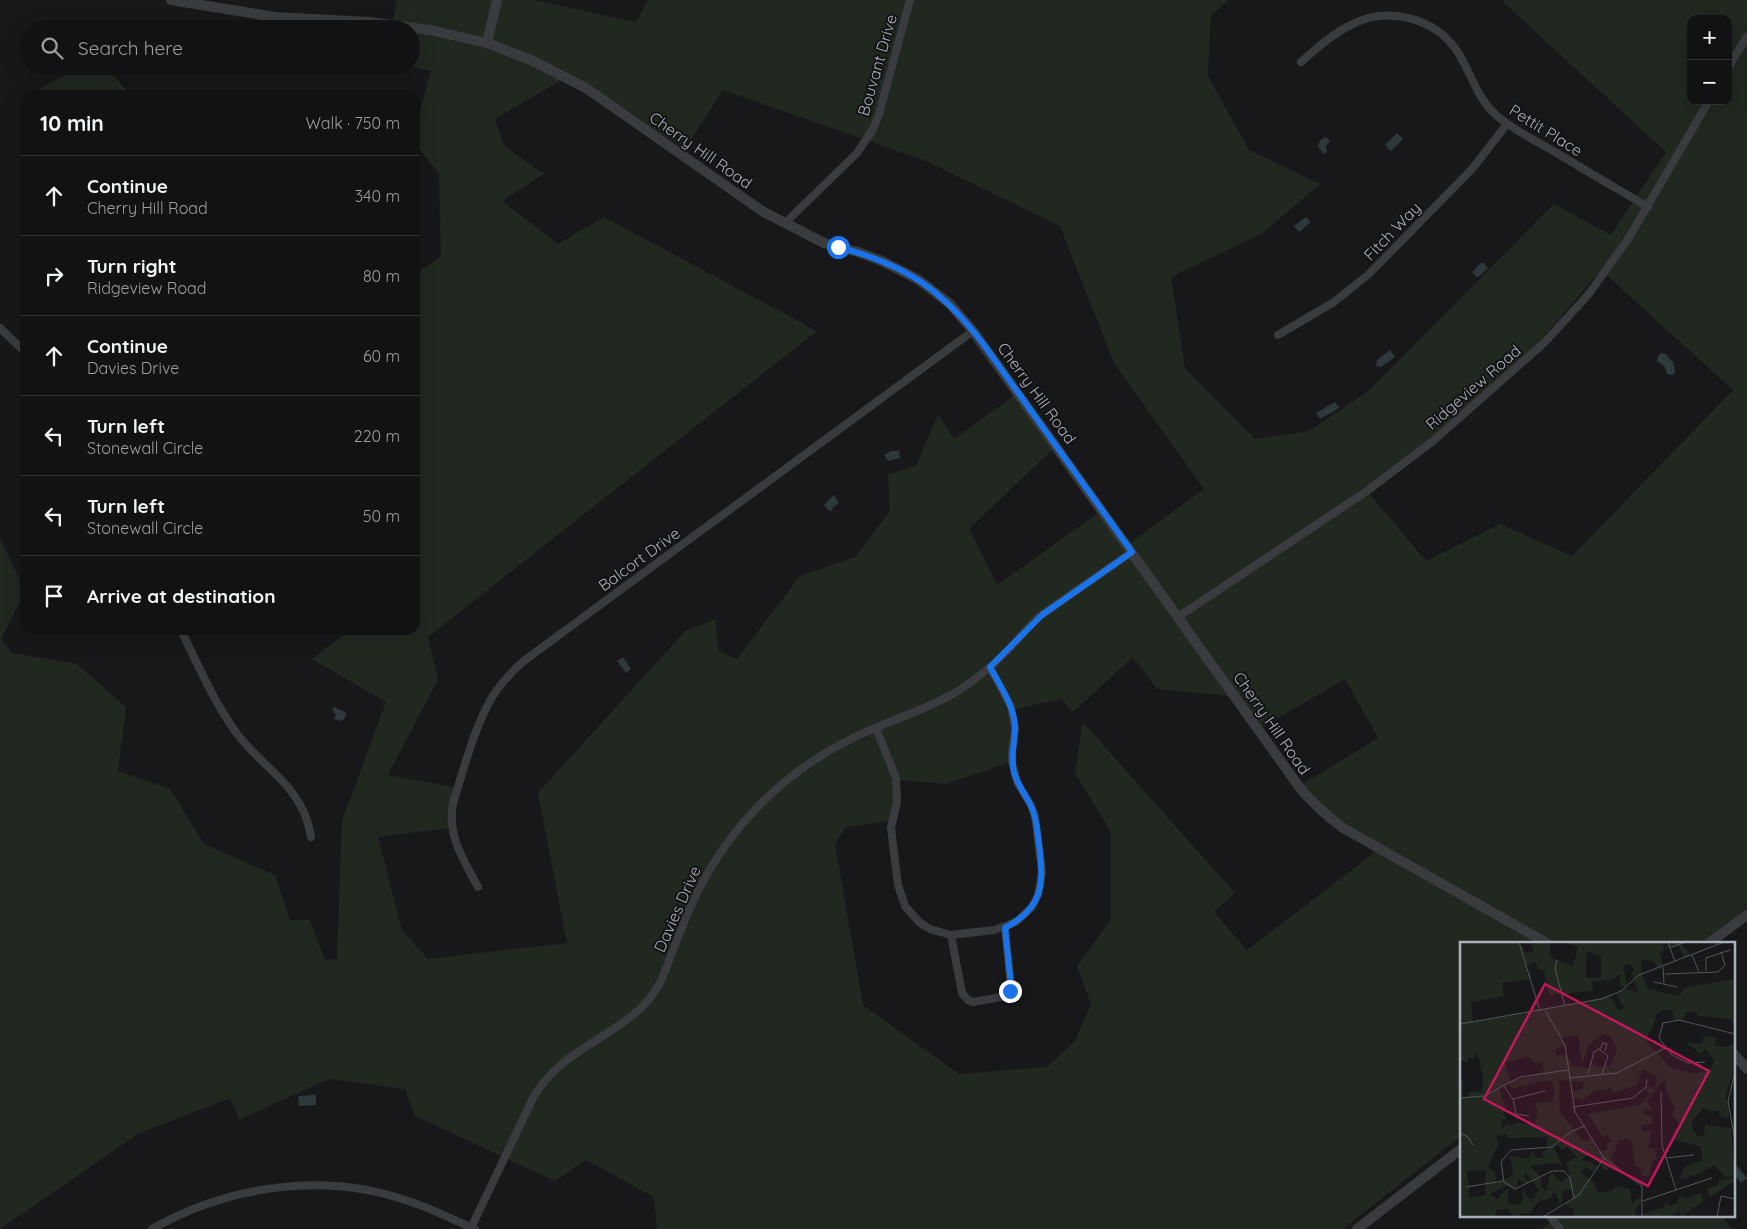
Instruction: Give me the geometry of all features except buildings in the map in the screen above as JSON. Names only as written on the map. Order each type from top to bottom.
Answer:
[{"type":"street","name":"Cherry Hill Road","points":[[171,0],[275,18],[315,20]]},
{"type":"street","points":[[487,43],[497,0]]},
{"type":"street","name":"Bouvant Drive","points":[[785,223],[857,153],[873,129],[880,114],[910,0]]},
{"type":"street","name":"Pettit Place","points":[[1301,62],[1322,43],[1359,21],[1377,16],[1401,16],[1415,20],[1437,31],[1447,39],[1463,60],[1484,102],[1507,124],[1648,207]]},
{"type":"street","name":"Cherry Hill Road","points":[[420,28],[487,43],[534,62],[586,88],[754,206],[824,243],[882,261],[919,280],[950,304],[973,330],[1300,788],[1326,816],[1343,828],[1545,942]]},
{"type":"street","points":[[1732,61],[1747,36]]},
{"type":"street","name":"Ridgeview Road","points":[[1178,617],[1367,491],[1440,435],[1544,343],[1566,321],[1609,267],[1648,207],[1707,105]]},
{"type":"street","name":"Fitch Way","points":[[1278,335],[1334,302],[1369,274],[1472,169],[1507,124]]},
{"type":"street","points":[[0,328],[20,347]]},
{"type":"street","name":"Balcort Drive","points":[[478,887],[454,838],[451,814],[452,803],[485,710],[493,695],[512,672],[525,660],[973,330]]},
{"type":"street","name":"Davies Drive","points":[[473,1228],[541,1084],[562,1062],[635,1013],[653,994],[661,981],[696,895],[710,869],[741,826],[778,788],[801,769],[826,753],[958,690],[990,667],[1031,624],[1047,611],[1132,552]]},
{"type":"street","points":[[183,635],[224,715],[252,751],[294,793],[307,819],[311,837]]},
{"type":"street","points":[[876,728],[893,769],[897,784],[897,802],[891,819],[891,828],[900,896],[908,911],[920,923],[930,929],[951,935],[1005,928],[1016,922],[1032,907],[1038,895],[1042,872],[1035,816],[1031,805],[1018,784],[1012,762],[1015,729],[1012,707],[990,667]]},
{"type":"street","points":[[1710,942],[1747,915]]},
{"type":"street","points":[[951,935],[962,993],[968,1000],[973,1002],[1002,997],[1010,991],[1005,928]]},
{"type":"street","points":[[1734,1054],[1747,1068]]},
{"type":"street","points":[[1357,1229],[1460,1150]]},
{"type":"street","points":[[152,1229],[184,1212],[237,1194],[259,1190],[309,1186],[354,1188],[381,1193],[408,1200],[473,1228]]},
{"type":"street","points":[[1550,1216],[1560,1229]]},
{"type":"shaded area","points":[[397,0],[534,0],[636,22],[648,0],[1229,0],[1211,15],[1208,76],[1249,150],[1320,184],[1263,233],[1171,277],[1185,368],[1255,439],[1309,431],[1367,392],[1554,204],[1611,235],[1666,152],[1503,2],[1504,0],[1747,0],[1747,919],[1714,942],[1460,942],[1460,1137],[1343,1229],[657,1229],[654,1197],[586,1160],[555,1181],[415,1116],[405,1089],[329,1079],[239,1120],[230,1098],[138,1134],[0,1229],[0,538],[20,580],[20,601],[1,639],[12,653],[77,664],[126,707],[118,771],[170,789],[204,844],[275,875],[290,920],[310,920],[325,960],[337,959],[342,821],[386,702],[312,659],[343,635],[420,635],[420,271],[441,256],[439,174],[420,149],[420,111],[431,71],[420,68],[420,20],[393,20]],"holes":[[[570,75],[685,149],[723,90],[926,161],[1060,226],[1114,363],[1204,489],[1123,548],[1098,513],[997,585],[969,529],[1053,449],[1015,395],[954,439],[938,414],[916,466],[888,474],[890,511],[855,557],[800,576],[737,659],[719,651],[715,619],[685,631],[538,793],[567,943],[428,959],[402,930],[378,837],[450,828],[460,788],[388,775],[438,679],[428,637],[817,331],[604,217],[558,244],[502,201],[544,174],[504,146],[495,119]],[[1601,270],[1733,390],[1572,556],[1500,524],[1426,561],[1368,492],[1506,380]],[[1133,657],[1157,689],[1230,696],[1254,732],[1345,679],[1378,738],[1298,787],[1378,850],[1247,950],[1214,912],[1235,893],[1083,722],[1075,773],[1111,832],[1111,919],[1077,966],[1091,1004],[1075,1041],[1047,1067],[959,1074],[863,1005],[835,844],[846,827],[892,821],[897,780],[946,784],[1011,762],[1013,710],[1061,699],[1073,712]]]},
{"type":"shaded area","points":[[65,75],[113,75],[126,90],[38,90]]},
{"type":"shaded area","points":[[1397,133],[1403,139],[1391,151],[1385,145]]},
{"type":"shaded area","points":[[1326,137],[1330,141],[1326,146],[1327,152],[1324,154],[1318,147],[1320,140]]},
{"type":"shaded area","points":[[1306,217],[1311,222],[1299,232],[1294,226]]},
{"type":"shaded area","points":[[1481,263],[1484,263],[1488,268],[1476,277],[1472,272]]},
{"type":"shaded area","points":[[1390,350],[1395,357],[1381,367],[1376,366],[1377,360]]},
{"type":"shaded area","points":[[1661,353],[1666,354],[1673,362],[1675,371],[1673,375],[1667,374],[1665,367],[1657,361]]},
{"type":"shaded area","points":[[1335,402],[1339,408],[1320,419],[1316,413]]},
{"type":"shaded area","points":[[891,451],[899,451],[900,458],[888,461],[884,455]]},
{"type":"shaded area","points":[[834,495],[839,503],[833,507],[832,511],[828,510],[824,505]]},
{"type":"shaded area","points":[[623,657],[631,669],[626,673],[617,661]]},
{"type":"shaded area","points":[[334,707],[345,712],[344,719],[340,721],[334,719],[336,715],[332,709]]},
{"type":"shaded area","points":[[316,1095],[316,1105],[299,1106],[298,1096]]},
{"type":"shaded area","points":[[1737,1166],[1747,1178],[1741,1183],[1734,1175],[1734,1168]]},
{"type":"shaded area","points":[[1560,1216],[1722,1216],[1732,1229],[1541,1229]]},
{"type":"route","points":[[838,247],[858,252],[900,269],[937,292],[963,317],[1132,552],[1042,615],[990,667],[1012,707],[1015,729],[1012,762],[1018,784],[1031,805],[1035,816],[1042,872],[1038,895],[1032,907],[1016,922],[1005,928],[1010,991]]}]
